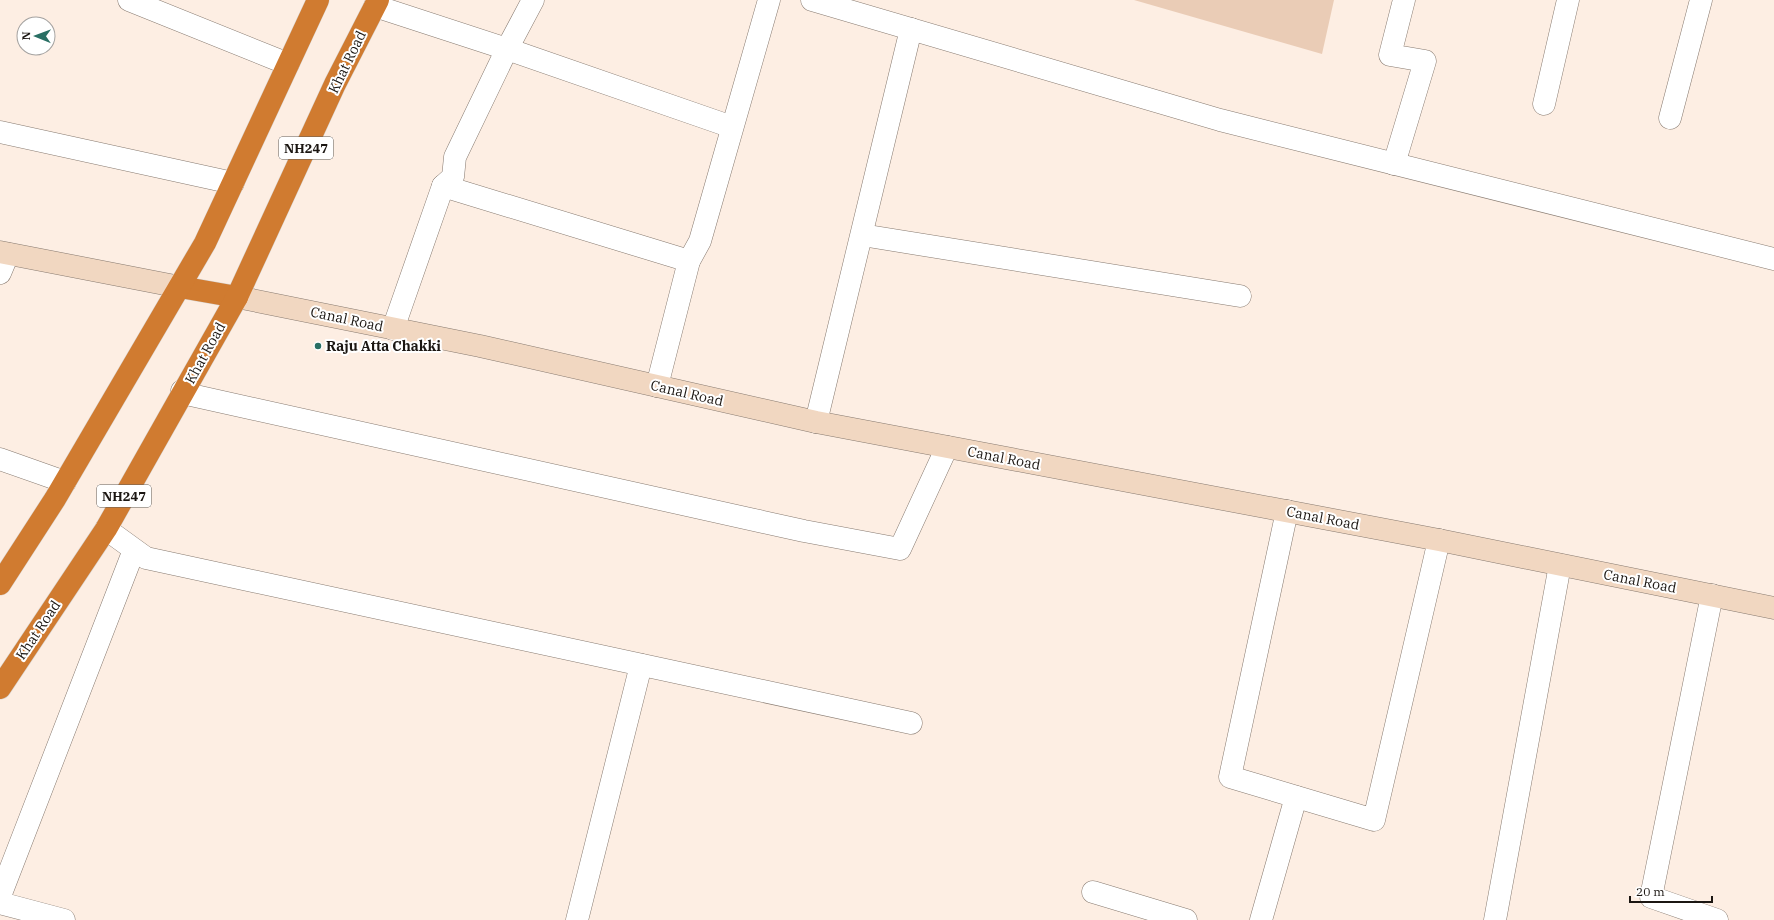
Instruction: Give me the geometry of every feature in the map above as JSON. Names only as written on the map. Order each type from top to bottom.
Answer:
[{"type":"highway","points":[[0,584],[65,482],[205,243],[318,0]]},
{"type":"highway","name":"Khat Road","points":[[0,688],[106,529],[237,297],[335,84],[377,3]]},
{"type":"highway","points":[[180,287],[237,297]]},
{"type":"street","points":[[129,0],[288,64]]},
{"type":"street","points":[[394,329],[443,186],[453,177],[455,157],[507,49],[533,0]]},
{"type":"street","points":[[657,386],[689,261],[700,241],[769,0]]},
{"type":"street","points":[[812,0],[1220,120],[1774,259]]},
{"type":"street","points":[[1394,164],[1425,61],[1390,55],[1404,0]]},
{"type":"street","points":[[1544,104],[1568,0]]},
{"type":"street","points":[[1670,118],[1700,0]]},
{"type":"street","points":[[377,3],[732,128]]},
{"type":"street","points":[[816,422],[911,29]]},
{"type":"street","points":[[0,132],[233,183]]},
{"type":"street","points":[[443,186],[689,261]]},
{"type":"street","points":[[862,235],[1240,296]]},
{"type":"street","points":[[3,260],[180,287]]},
{"type":"street","name":"Canal Road","points":[[237,297],[394,329],[816,422],[1439,540],[1774,608]]},
{"type":"street","points":[[182,392],[804,531],[900,549],[947,447]]},
{"type":"street","points":[[0,458],[65,482]]},
{"type":"street","points":[[1287,511],[1230,777],[1374,820],[1439,540]]},
{"type":"street","points":[[106,529],[146,558],[911,723]]},
{"type":"street","points":[[0,896],[134,550]]},
{"type":"street","points":[[1495,920],[1560,565]]},
{"type":"street","points":[[1712,595],[1651,897],[1717,920]]},
{"type":"street","points":[[577,920],[641,665]]},
{"type":"street","points":[[1261,920],[1296,797]]},
{"type":"street","points":[[1093,892],[1186,920]]},
{"type":"street","points":[[0,903],[64,920]]},
{"type":"shaded area","points":[[1134,0],[1334,0],[1322,54]]},
{"type":"place","name":"Raju Atta Chakki","points":[[318,346]]}]
